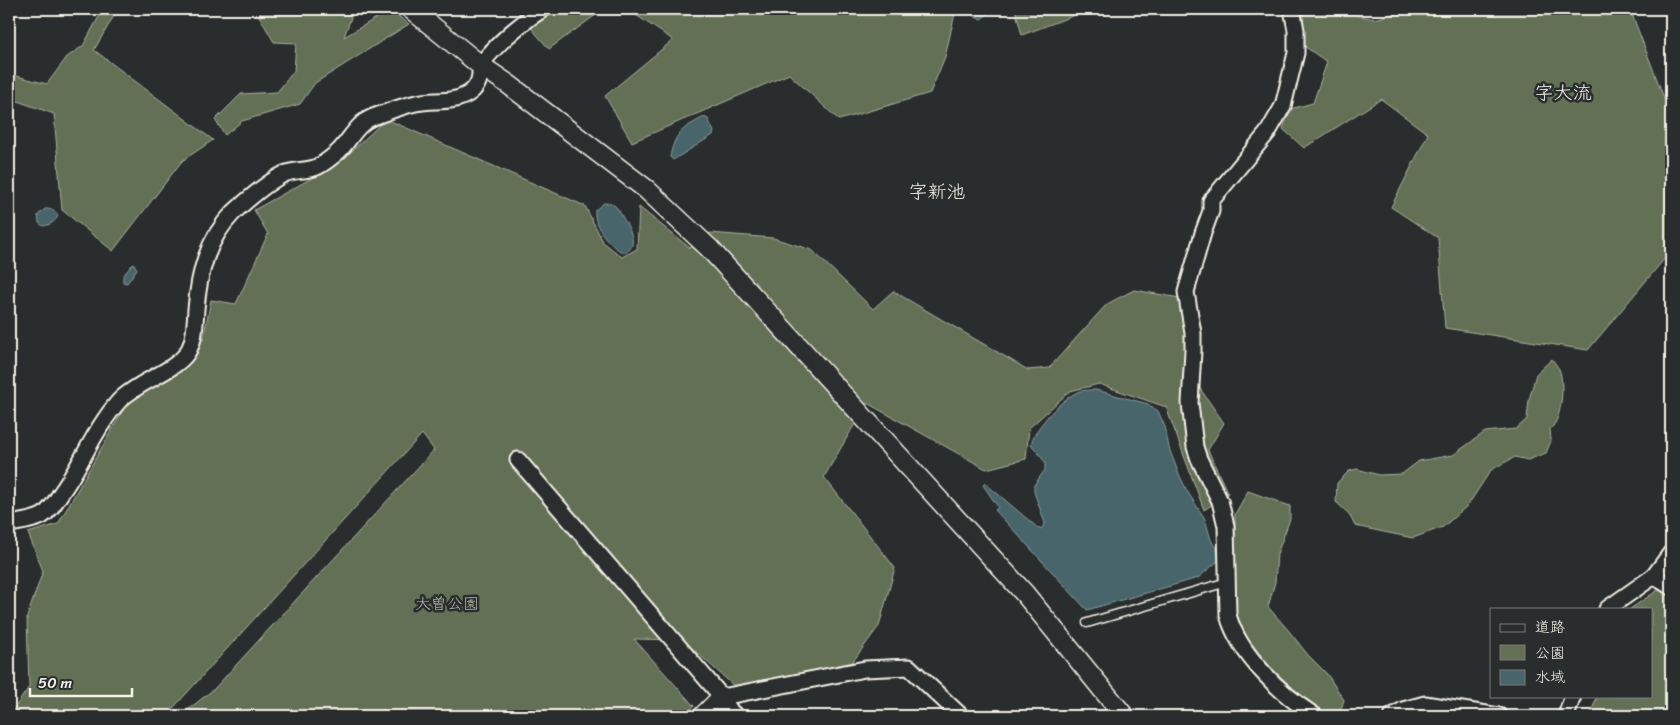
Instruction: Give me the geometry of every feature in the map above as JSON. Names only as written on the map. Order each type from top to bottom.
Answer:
[{"type":"street","points":[[411,9],[480,64],[646,189],[710,248],[1025,594],[1124,716]]},
{"type":"street","points":[[9,524],[35,519],[43,515],[74,475],[119,401],[133,389],[175,364],[187,354],[193,340],[198,286],[209,247],[219,230],[245,202],[285,174],[316,168],[339,151],[357,129],[370,118],[417,103],[454,100],[468,94],[481,76],[480,64],[496,45],[527,19],[543,9]]},
{"type":"street","points":[[1292,9],[1296,30],[1296,53],[1283,106],[1268,132],[1211,201],[1212,211],[1203,233],[1186,292],[1194,351],[1190,403],[1193,434],[1199,459],[1220,501],[1226,526],[1228,615],[1235,635],[1256,664],[1278,687],[1301,707],[1315,716]]},
{"type":"street","points":[[518,460],[722,697],[731,712],[736,716]]},
{"type":"street","points":[[1608,608],[1654,576],[1671,552]]},
{"type":"street","points":[[1654,576],[1671,587]]},
{"type":"street","points":[[703,716],[722,697],[865,669],[909,667],[961,716]]},
{"type":"street","points":[[1566,716],[1572,698]]},
{"type":"street","points":[[1392,716],[1403,710],[1425,704],[1499,716]]},
{"type":"lane","points":[[1087,623],[1227,582]]},
{"type":"green space","points":[[103,9],[118,9],[94,50],[213,140],[182,161],[113,251],[62,210],[54,114],[9,98],[9,74],[47,84],[67,57],[83,46]]},
{"type":"green space","points":[[262,9],[354,9],[344,37],[390,10],[409,24],[315,83],[300,104],[242,121],[225,135],[215,120],[241,94],[277,92],[294,71],[296,43],[274,42],[259,16]]},
{"type":"green space","points":[[515,9],[604,9],[549,49]]},
{"type":"green space","points":[[627,9],[956,9],[945,57],[930,93],[839,120],[789,74],[632,142],[605,96],[673,40]]},
{"type":"green space","points":[[1015,9],[1091,9],[1022,35]]},
{"type":"green space","points":[[1301,9],[1325,9],[1375,19],[1411,9],[1630,9],[1671,116],[1671,251],[1588,350],[1445,328],[1438,238],[1391,207],[1428,134],[1381,99],[1304,148],[1283,129],[1290,109],[1313,103],[1327,62],[1304,46]]},
{"type":"green space","name":"大曽公園","points":[[386,119],[585,206],[603,242],[622,257],[637,249],[639,207],[690,248],[710,233],[773,238],[812,250],[873,309],[893,291],[1028,370],[1049,368],[1107,304],[1134,290],[1180,298],[1187,337],[1187,370],[1224,423],[1208,450],[1228,494],[1204,510],[1166,407],[1099,384],[1070,391],[1029,428],[1026,459],[986,469],[867,403],[824,477],[895,568],[879,626],[851,664],[734,686],[683,640],[634,639],[694,706],[685,716],[180,716],[214,689],[434,450],[422,434],[166,716],[9,716],[29,687],[27,617],[43,571],[28,533],[58,524],[130,398],[177,370],[203,340],[211,300],[236,304],[268,234],[254,210],[339,163]]},
{"type":"green space","points":[[1552,359],[1561,375],[1562,392],[1560,410],[1554,425],[1550,429],[1551,441],[1546,453],[1528,460],[1515,457],[1491,470],[1468,505],[1443,527],[1413,538],[1355,526],[1349,514],[1336,502],[1337,483],[1349,471],[1357,469],[1379,475],[1402,474],[1419,461],[1453,455],[1485,432],[1516,429],[1527,419],[1529,400],[1536,374]]},
{"type":"green space","points":[[1248,491],[1290,506],[1290,519],[1277,554],[1275,582],[1268,607],[1308,655],[1327,674],[1344,700],[1339,716],[1330,716],[1310,703],[1272,669],[1245,635],[1235,610],[1232,573],[1235,514]]},
{"type":"green space","points":[[1661,588],[1671,596],[1671,716],[1590,716],[1596,698],[1652,698],[1652,608],[1631,608]]},
{"type":"water","points":[[970,9],[995,9],[981,19],[975,17]]},
{"type":"water","points":[[704,117],[708,119],[714,132],[713,135],[673,160],[670,157],[677,137],[685,128]]},
{"type":"water","points":[[604,203],[616,207],[632,236],[632,246],[624,253],[608,241],[597,223],[595,210]]},
{"type":"water","points":[[45,209],[53,210],[58,216],[52,223],[43,226],[39,223],[38,215]]},
{"type":"water","points":[[134,264],[137,269],[127,283],[123,282],[123,276]]},
{"type":"water","points":[[1096,390],[1148,404],[1158,411],[1165,427],[1169,448],[1178,472],[1187,491],[1205,519],[1211,540],[1217,550],[1218,561],[1198,578],[1087,610],[995,510],[998,507],[983,485],[985,483],[1039,529],[1042,528],[1045,523],[1034,492],[1034,485],[1045,470],[1045,462],[1031,444],[1044,421],[1066,399],[1080,391]]},
{"type":"district","name":"字大流","points":[[1563,92]]},
{"type":"district","name":"字新池","points":[[937,191]]}]
